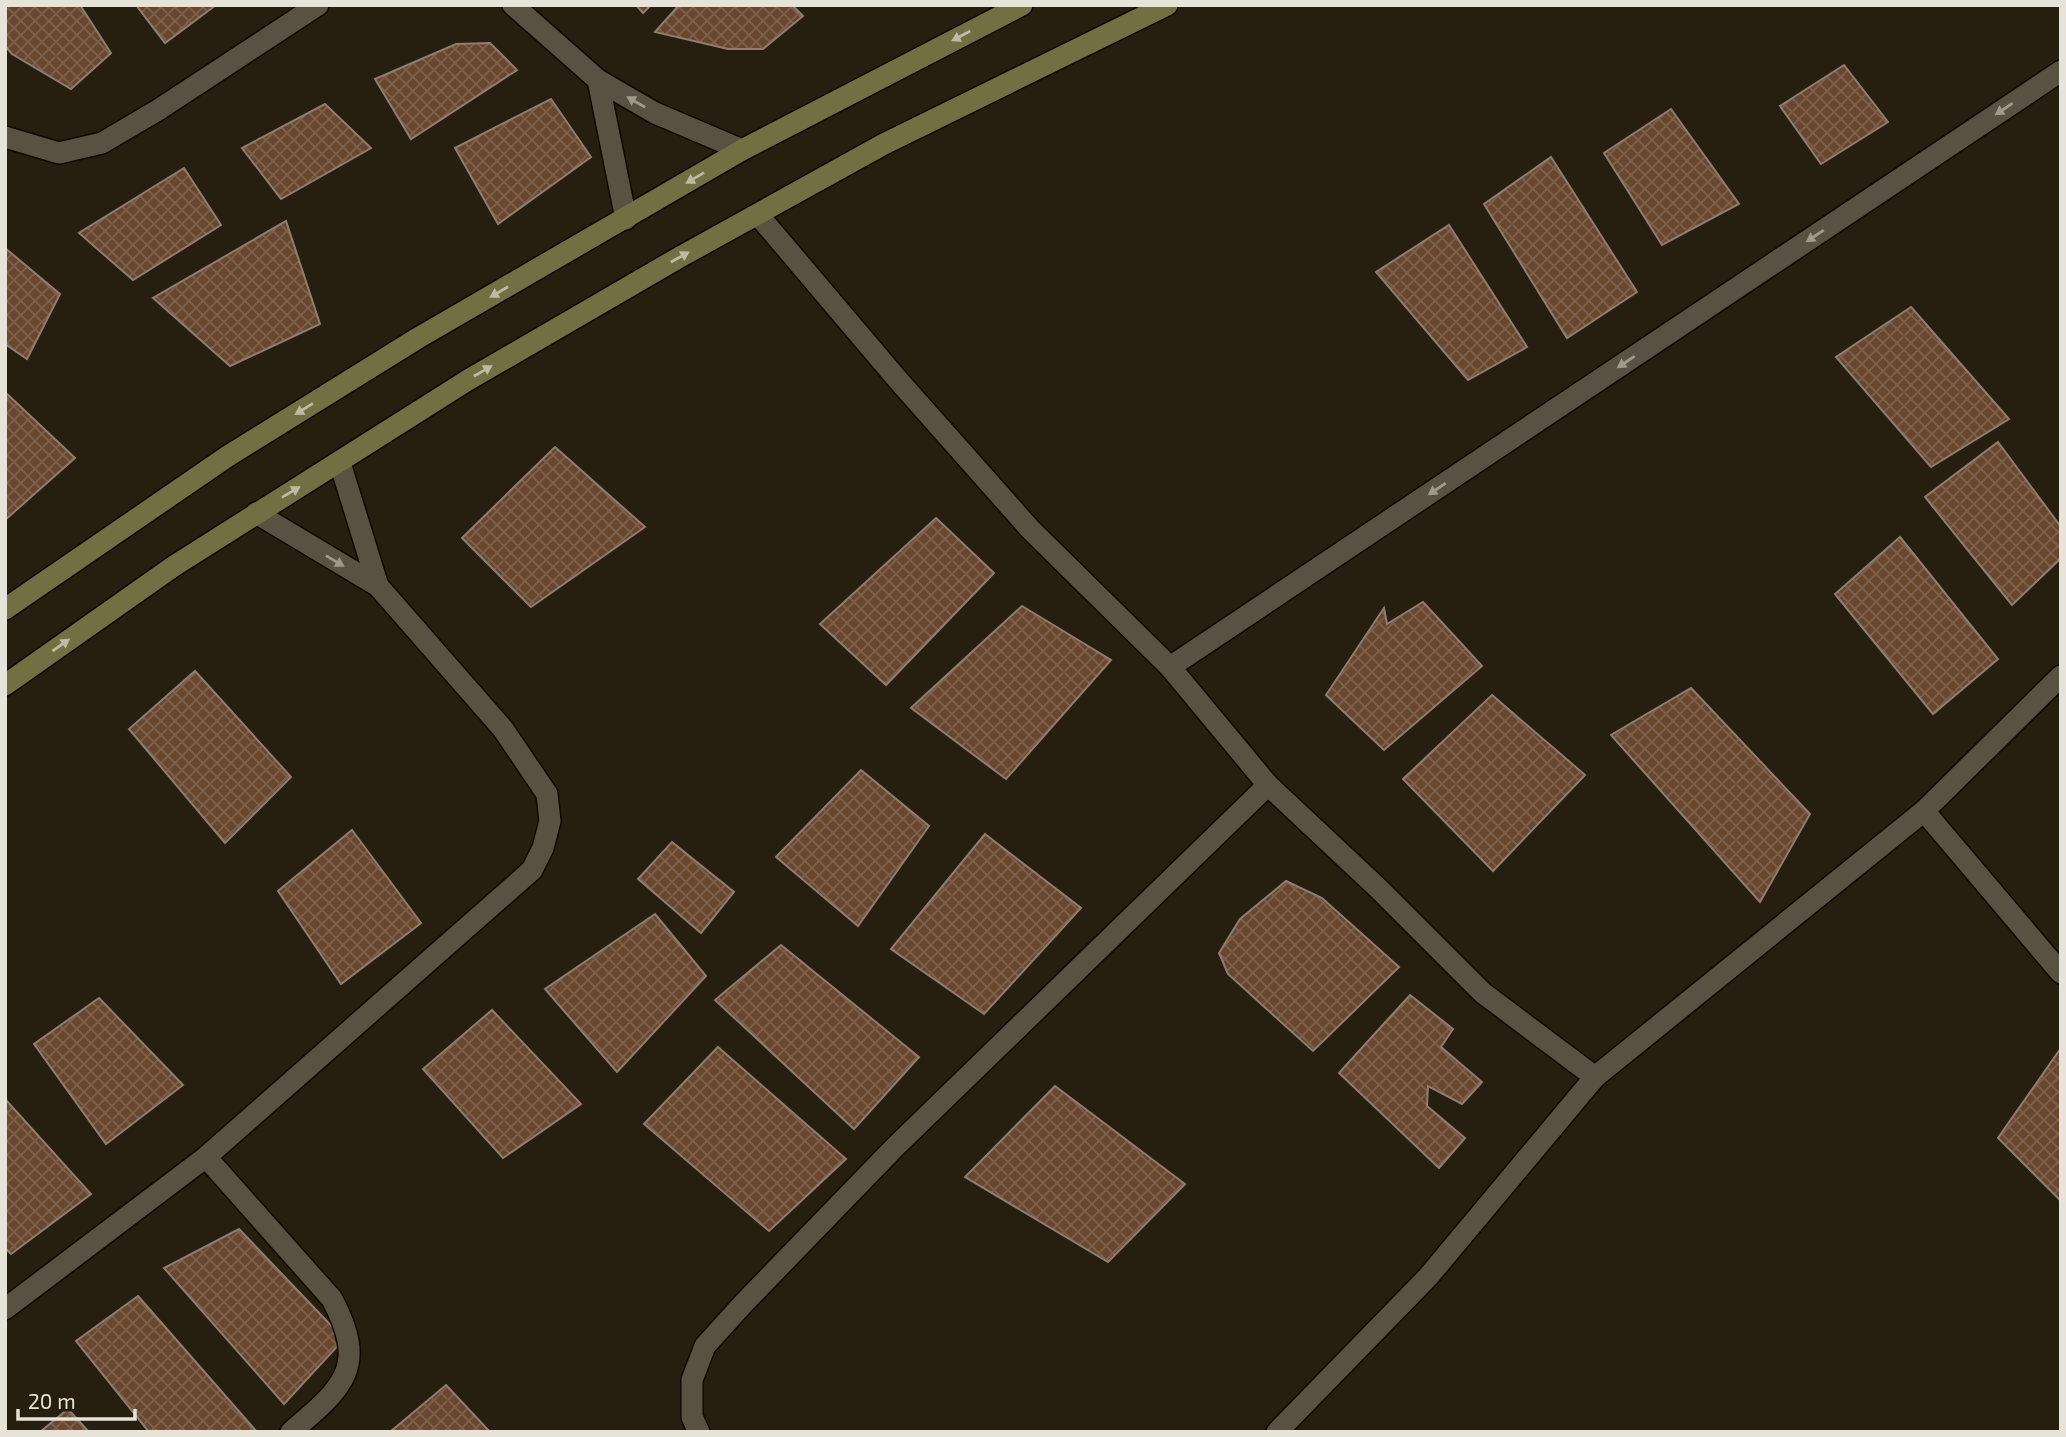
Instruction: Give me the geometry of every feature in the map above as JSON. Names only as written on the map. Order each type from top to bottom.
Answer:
[{"type":"main road","points":[[5,610],[228,456],[418,338],[742,150],[1022,5]]},
{"type":"main road","points":[[5,685],[173,566],[468,380],[680,257],[759,216],[884,144],[1167,5]]},
{"type":"street","points":[[5,137],[59,153],[102,143],[158,110],[318,5]]},
{"type":"street","points":[[513,5],[598,80],[656,113],[742,150]]},
{"type":"street","points":[[1170,667],[2061,71]]},
{"type":"street","points":[[598,80],[626,219]]},
{"type":"street","points":[[759,216],[1030,529],[1170,667],[1268,785],[1379,889],[1483,993],[1595,1077]]},
{"type":"street","points":[[340,463],[378,586]]},
{"type":"street","points":[[5,1309],[206,1157],[532,870],[543,848],[550,821],[547,794],[503,729],[378,586],[256,513]]},
{"type":"street","points":[[1277,1432],[1428,1277],[1595,1077],[1924,811],[2061,676]]},
{"type":"street","points":[[699,1432],[692,1417],[692,1380],[705,1346],[895,1147],[1268,785]]},
{"type":"street","points":[[1924,811],[2061,974]]},
{"type":"street","points":[[206,1157],[332,1299],[347,1326],[351,1349],[348,1372],[321,1406],[291,1432]]},
{"type":"building","points":[[5,5],[80,5],[111,53],[71,89],[12,54],[5,46]]},
{"type":"building","points":[[136,5],[216,5],[165,43]]},
{"type":"building","points":[[636,5],[651,5],[643,13]]},
{"type":"building","points":[[679,5],[792,5],[803,16],[763,49],[728,49],[655,32]]},
{"type":"building","points":[[490,43],[517,70],[411,139],[375,79],[456,44]]},
{"type":"building","points":[[1844,65],[1888,122],[1821,164],[1780,106]]},
{"type":"building","points":[[551,99],[591,157],[498,224],[455,148]]},
{"type":"building","points":[[325,104],[371,148],[281,199],[242,148]]},
{"type":"building","points":[[1671,109],[1739,204],[1662,245],[1604,153]]},
{"type":"building","points":[[1551,157],[1637,292],[1567,338],[1484,204]]},
{"type":"building","points":[[184,168],[221,225],[133,280],[79,233]]},
{"type":"building","points":[[286,221],[320,324],[230,366],[153,298]]},
{"type":"building","points":[[1449,225],[1527,347],[1468,380],[1376,272]]},
{"type":"building","points":[[5,248],[60,294],[27,359],[5,344]]},
{"type":"building","points":[[1911,307],[2009,419],[1931,467],[1836,357]]},
{"type":"building","points":[[5,392],[75,458],[5,520]]},
{"type":"building","points":[[1998,442],[2061,527],[2061,558],[2012,605],[1925,497]]},
{"type":"building","points":[[555,447],[645,527],[531,607],[462,538]]},
{"type":"building","points":[[936,518],[994,573],[886,685],[820,624]]},
{"type":"building","points":[[1900,537],[1998,659],[1933,714],[1835,594]]},
{"type":"building","points":[[1423,602],[1482,666],[1384,750],[1326,695],[1384,608],[1387,624]]},
{"type":"building","points":[[1022,606],[1111,660],[1006,779],[911,708]]},
{"type":"building","points":[[195,671],[291,777],[225,843],[129,729]]},
{"type":"building","points":[[1691,688],[1810,814],[1760,902],[1611,735]]},
{"type":"building","points":[[1492,695],[1585,775],[1493,871],[1403,779]]},
{"type":"building","points":[[861,770],[929,826],[858,926],[776,857]]},
{"type":"building","points":[[352,830],[421,923],[341,984],[278,891]]},
{"type":"building","points":[[985,834],[1081,908],[984,1014],[891,949]]},
{"type":"building","points":[[672,842],[734,892],[701,933],[638,879]]},
{"type":"building","points":[[1286,881],[1322,898],[1399,967],[1313,1051],[1228,974],[1219,953],[1240,919]]},
{"type":"building","points":[[655,914],[706,976],[617,1072],[545,989]]},
{"type":"building","points":[[781,945],[919,1057],[854,1129],[715,1000]]},
{"type":"building","points":[[1410,995],[1453,1029],[1441,1047],[1482,1082],[1462,1104],[1428,1086],[1427,1106],[1465,1138],[1439,1168],[1339,1073]]},
{"type":"building","points":[[99,998],[183,1085],[106,1144],[34,1044]]},
{"type":"building","points":[[492,1010],[581,1104],[503,1158],[423,1069]]},
{"type":"building","points":[[718,1047],[846,1159],[769,1231],[644,1124]]},
{"type":"building","points":[[2061,1048],[2061,1201],[1998,1138]]},
{"type":"building","points":[[1055,1086],[1185,1184],[1108,1262],[965,1177]]},
{"type":"building","points":[[5,1099],[91,1194],[11,1254],[5,1248]]},
{"type":"building","points":[[239,1229],[344,1339],[284,1404],[164,1268]]},
{"type":"building","points":[[138,1296],[257,1432],[149,1432],[76,1341]]},
{"type":"building","points":[[446,1385],[490,1432],[390,1432]]},
{"type":"building","points":[[68,1409],[89,1432],[40,1432]]}]
